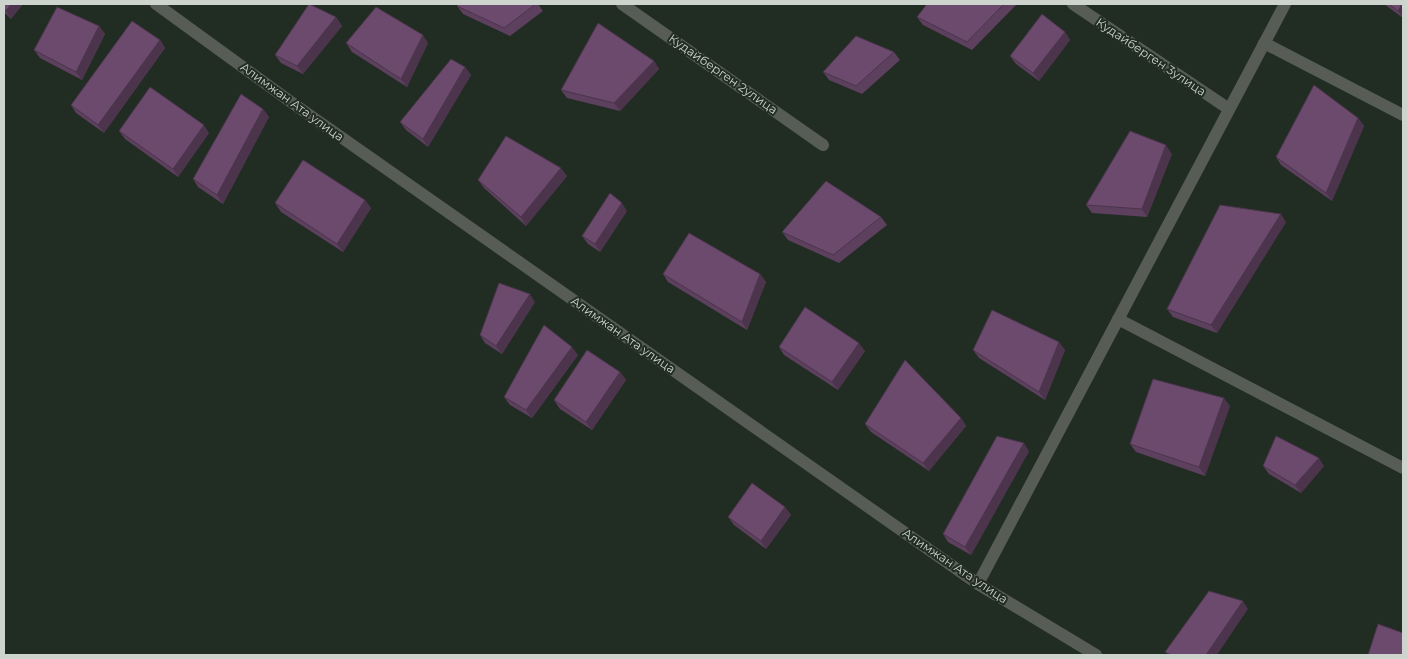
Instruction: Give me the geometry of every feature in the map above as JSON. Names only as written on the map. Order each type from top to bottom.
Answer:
[{"type":"street","name":"Алимжан Ата улица","points":[[156,4],[299,108],[978,584],[1096,655]]},
{"type":"street","name":"Кудайберген 2улица","points":[[622,4],[823,145]]},
{"type":"street","name":"Кудайберген 3улица","points":[[1073,4],[1229,110]]},
{"type":"street","points":[[978,584],[1285,4]]},
{"type":"street","points":[[1264,43],[1403,115]]},
{"type":"street","points":[[1118,319],[1403,468]]},
{"type":"building","points":[[4,4],[11,4],[6,11],[4,9]]},
{"type":"building","points":[[309,4],[336,17],[297,66],[275,55]]},
{"type":"building","points":[[459,4],[536,4],[504,28],[457,6]]},
{"type":"building","points":[[927,4],[1004,4],[967,42],[917,17]]},
{"type":"building","points":[[1389,4],[1402,4],[1398,11]]},
{"type":"building","points":[[57,7],[99,26],[76,72],[34,50]]},
{"type":"building","points":[[376,7],[423,35],[401,79],[346,43]]},
{"type":"building","points":[[1042,14],[1065,32],[1033,73],[1010,56]]},
{"type":"building","points":[[132,21],[160,40],[98,125],[71,105]]},
{"type":"building","points":[[598,23],[654,61],[614,103],[561,90]]},
{"type":"building","points":[[856,36],[894,52],[856,86],[823,72]]},
{"type":"building","points":[[451,59],[465,67],[423,139],[400,122]]},
{"type":"building","points":[[1314,85],[1358,118],[1326,193],[1276,157]]},
{"type":"building","points":[[150,87],[204,125],[173,169],[119,131]]},
{"type":"building","points":[[241,94],[263,109],[217,195],[193,179]]},
{"type":"building","points":[[1130,131],[1166,145],[1142,209],[1086,205]]},
{"type":"building","points":[[506,136],[561,168],[521,217],[478,180]]},
{"type":"building","points":[[303,160],[365,200],[337,244],[275,203]]},
{"type":"building","points":[[826,181],[881,217],[833,255],[782,232]]},
{"type":"building","points":[[610,193],[622,203],[595,244],[582,236]]},
{"type":"building","points":[[1220,205],[1281,214],[1211,325],[1167,309]]},
{"type":"building","points":[[689,233],[760,274],[742,322],[663,274]]},
{"type":"building","points":[[499,283],[530,294],[496,346],[480,335]]},
{"type":"building","points":[[805,307],[859,343],[832,382],[779,347]]},
{"type":"building","points":[[992,310],[1059,342],[1039,392],[973,350]]},
{"type":"building","points":[[544,325],[572,347],[526,410],[504,397]]},
{"type":"building","points":[[587,350],[620,372],[586,422],[554,400]]},
{"type":"building","points":[[905,360],[961,418],[923,463],[865,424]]},
{"type":"building","points":[[1153,379],[1224,398],[1199,467],[1130,444]]},
{"type":"building","points":[[997,436],[1024,443],[965,547],[943,534]]},
{"type":"building","points":[[1276,436],[1319,458],[1295,485],[1263,466]]},
{"type":"building","points":[[752,483],[785,507],[761,541],[728,517]]},
{"type":"building","points":[[1209,591],[1243,601],[1206,655],[1171,655],[1165,652]]},
{"type":"building","points":[[1378,624],[1403,633],[1403,655],[1368,655]]}]
